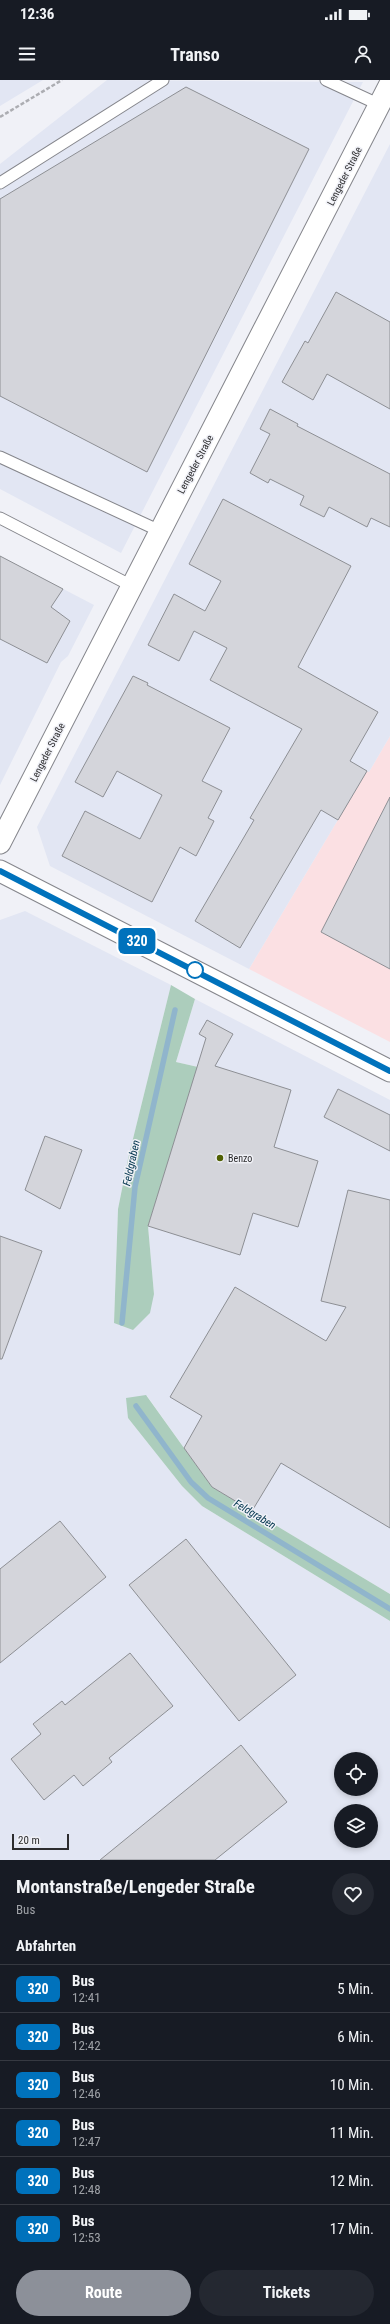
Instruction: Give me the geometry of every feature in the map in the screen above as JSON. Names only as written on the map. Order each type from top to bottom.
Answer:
[{"type":"street","name":"Lengeder Straße","points":[[0,843],[390,84]]},
{"type":"street","points":[[0,871],[390,1071]]},
{"type":"lane","points":[[0,183],[163,80]]},
{"type":"lane","points":[[326,80],[380,105]]},
{"type":"lane","points":[[0,457],[160,531]]},
{"type":"lane","points":[[0,518],[132,586]]},
{"type":"path","points":[[0,117],[62,80]]},
{"type":"shaded area","points":[[0,80],[43,80],[0,106]]},
{"type":"shaded area","points":[[107,80],[363,82],[121,553],[0,489],[0,164]]},
{"type":"shaded area","points":[[390,144],[390,736],[369,772],[367,771],[249,969],[50,866],[37,827]]},
{"type":"shaded area","points":[[0,556],[94,605],[68,656],[61,662],[0,785]]},
{"type":"shaded area","points":[[390,736],[390,1042],[249,969],[367,771],[369,772]]},
{"type":"shaded area","points":[[25,911],[171,985],[128,1159],[118,1209],[114,1323],[154,1294],[148,1226],[198,1067],[176,1062],[195,999],[390,1100],[390,1594],[212,1487],[147,1396],[128,1418],[182,1486],[202,1506],[390,1621],[390,1860],[0,1860],[0,920]]},
{"type":"green space","points":[[171,985],[195,999],[176,1062],[198,1067],[148,1226],[154,1294],[150,1313],[133,1330],[114,1323],[118,1209],[128,1159]]},
{"type":"green space","points":[[146,1395],[212,1487],[390,1594],[390,1621],[202,1506],[182,1486],[128,1418],[126,1398]]},
{"type":"building","points":[[186,87],[309,149],[147,472],[0,396],[0,199]]},
{"type":"building","points":[[336,292],[390,322],[390,409],[327,374],[313,400],[282,382],[305,341],[308,343]]},
{"type":"building","points":[[270,409],[298,424],[297,426],[390,474],[390,527],[371,518],[367,527],[329,507],[324,517],[300,505],[304,496],[270,479],[268,483],[250,473],[270,434],[260,429]]},
{"type":"building","points":[[223,499],[351,566],[298,667],[378,712],[350,761],[367,771],[338,820],[321,810],[240,948],[195,921],[254,820],[250,818],[302,729],[210,680],[227,648],[194,631],[179,661],[148,645],[174,594],[205,611],[221,581],[189,564]]},
{"type":"building","points":[[0,556],[63,589],[51,607],[70,621],[47,663],[0,639]]},
{"type":"building","points":[[133,676],[148,683],[147,685],[230,728],[202,781],[222,791],[208,818],[214,821],[196,856],[180,847],[152,902],[62,856],[85,811],[140,839],[162,795],[117,771],[103,797],[75,782]]},
{"type":"building","points":[[390,797],[390,969],[321,932]]},
{"type":"building","name":"Benzo","points":[[207,1020],[233,1034],[215,1066],[291,1090],[274,1147],[318,1161],[298,1227],[253,1213],[240,1255],[148,1226],[206,1038],[199,1034]]},
{"type":"building","points":[[338,1089],[390,1115],[390,1151],[324,1117]]},
{"type":"building","points":[[45,1136],[82,1150],[60,1209],[25,1190]]},
{"type":"building","points":[[348,1190],[390,1200],[390,1528],[281,1463],[252,1511],[212,1487],[184,1448],[202,1416],[170,1397],[235,1287],[326,1341],[346,1307],[321,1301]]},
{"type":"building","points":[[0,1236],[42,1251],[2,1359],[0,1359]]},
{"type":"building","points":[[60,1521],[106,1577],[0,1663],[0,1569]]},
{"type":"building","points":[[186,1539],[296,1675],[239,1721],[129,1585]]},
{"type":"building","points":[[130,1653],[173,1706],[109,1758],[112,1762],[83,1786],[74,1775],[44,1800],[11,1759],[41,1734],[33,1724],[62,1701],[65,1705]]},
{"type":"building","points":[[241,1745],[287,1802],[215,1860],[100,1860]]},
{"type":"waterway","name":"Feldgraben","points":[[122,1323],[135,1187],[175,1010]]},
{"type":"waterway","name":"Feldgraben","points":[[136,1406],[191,1482],[208,1498],[390,1609]]},
{"type":"bus line","name":"320","points":[[0,871],[390,1071]]},
{"type":"place","name":"Benzo","points":[[220,1158]]}]
